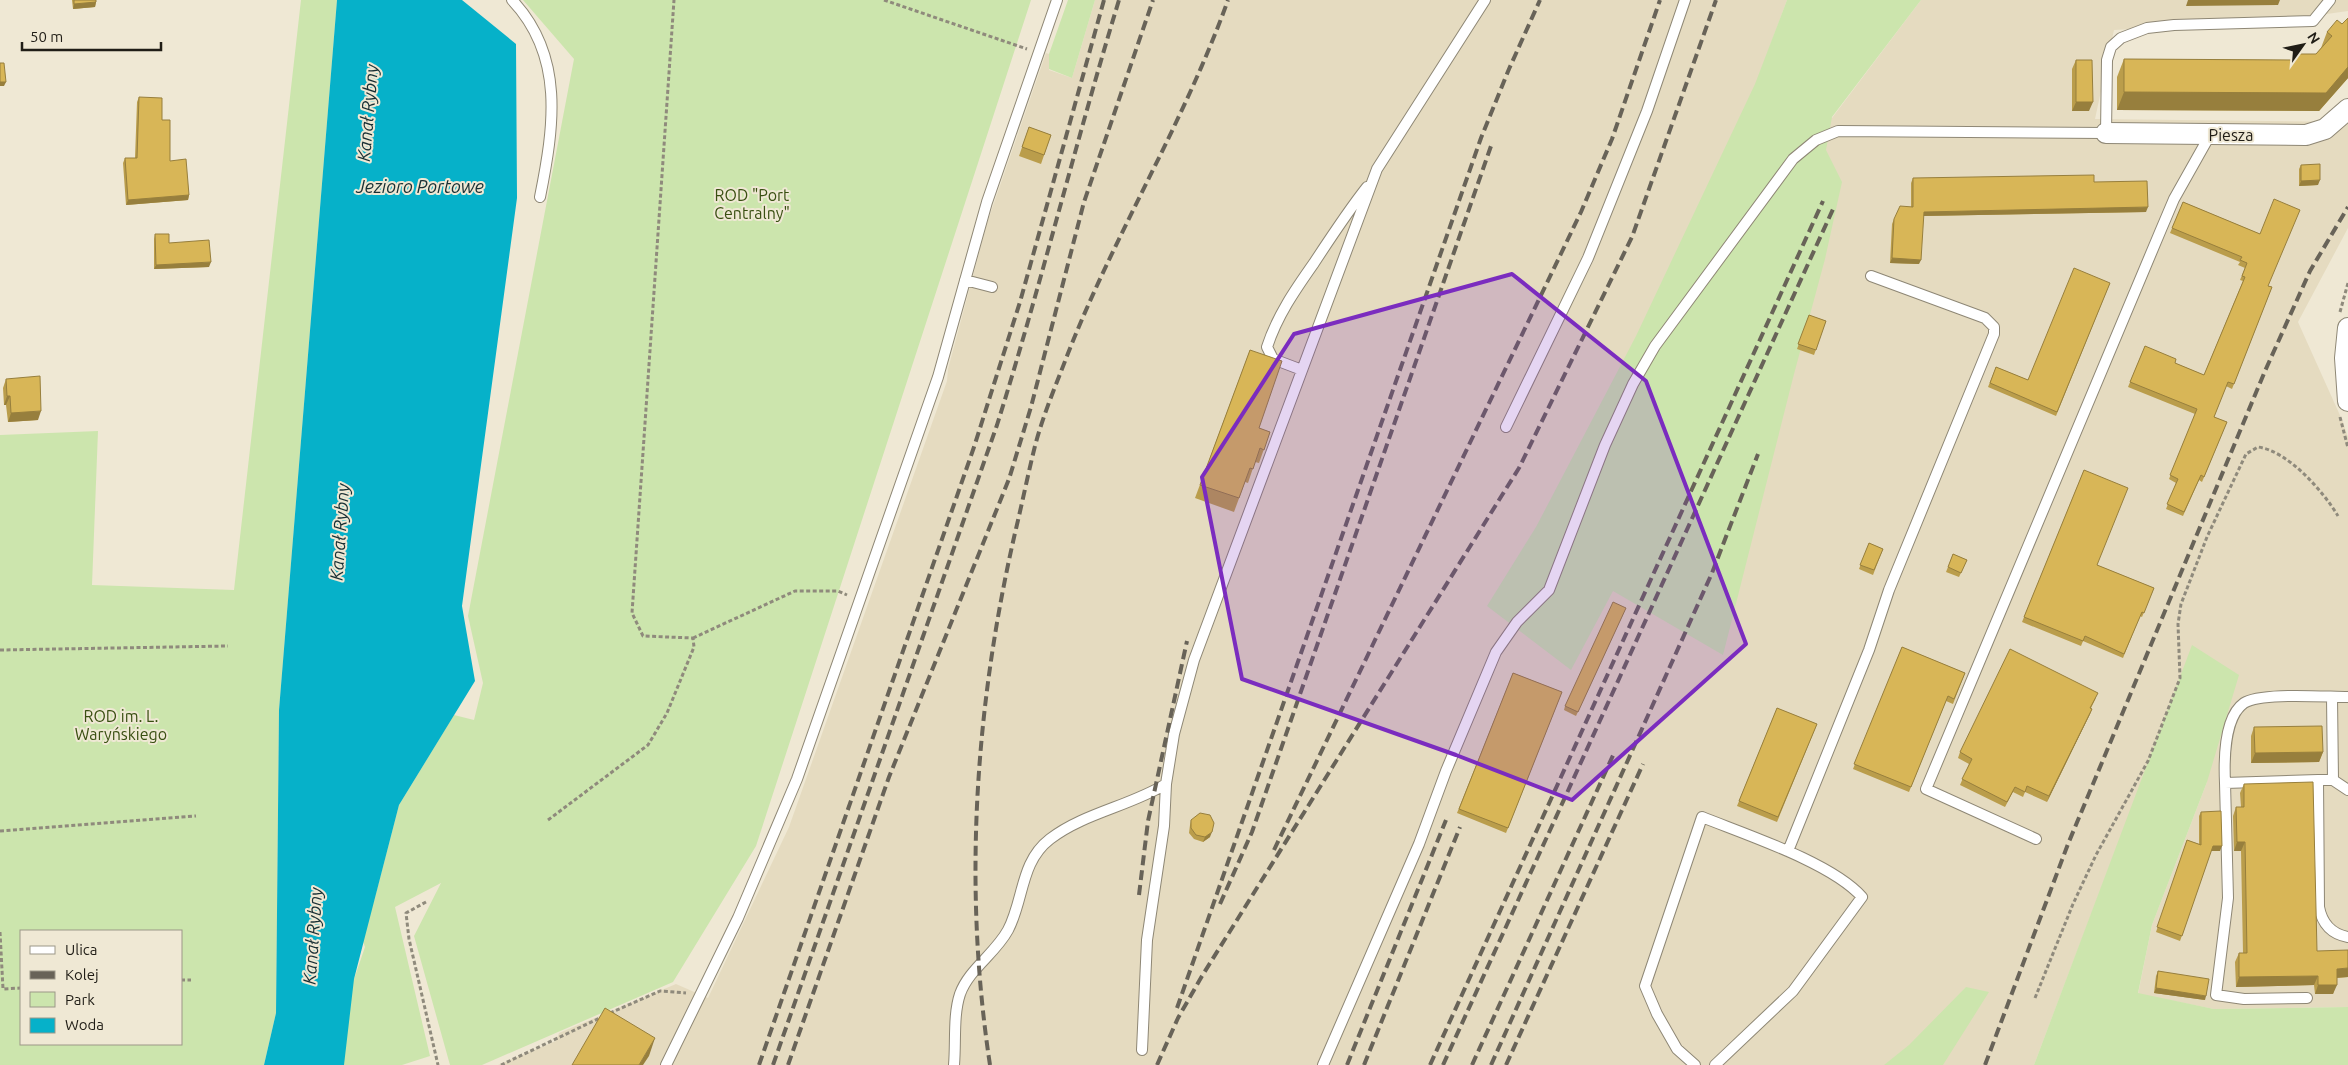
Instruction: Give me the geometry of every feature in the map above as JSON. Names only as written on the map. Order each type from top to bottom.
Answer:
[{"type":"street","name":"Piesza","points":[[2106,133],[2306,135],[2325,129],[2348,109]]},
{"type":"street","points":[[2348,328],[2346,358],[2348,401]]},
{"type":"lane","points":[[512,0],[524,13],[543,46],[550,80],[552,113],[549,152],[540,197]]},
{"type":"lane","points":[[666,1065],[741,909],[797,779],[938,377],[987,202],[1057,0]]},
{"type":"lane","points":[[1142,1050],[1147,940],[1164,826],[1166,784],[1174,734],[1194,660],[1377,169],[1485,0]]},
{"type":"lane","points":[[1506,427],[1588,258],[1647,111],[1685,0]]},
{"type":"lane","points":[[1323,1065],[1419,844],[1446,771],[1496,652],[1517,622],[1549,590],[1605,445],[1633,384],[1655,346],[1792,160],[1816,140],[1838,131],[2106,133],[2107,60],[2111,46],[2121,38],[2147,28],[2174,25],[2313,21],[2330,0]]},
{"type":"lane","points":[[2036,839],[1926,789],[2163,224],[2174,199],[2210,135]]},
{"type":"lane","points":[[1302,370],[1273,359],[1268,347],[1273,329],[1285,306],[1344,218],[1373,179]]},
{"type":"lane","points":[[1788,851],[1869,650],[1889,590],[1994,334],[1994,327],[1985,318],[1871,276]]},
{"type":"lane","points":[[965,280],[992,288]]},
{"type":"lane","points":[[2307,998],[2244,999],[2216,995],[2228,898],[2224,758],[2226,736],[2244,703],[2254,699],[2273,697],[2348,697]]},
{"type":"lane","points":[[2332,697],[2333,780]]},
{"type":"lane","points":[[2318,780],[2319,907],[2327,926],[2335,933],[2348,937]]},
{"type":"lane","points":[[2225,783],[2333,780],[2348,790]]},
{"type":"lane","points":[[954,1065],[957,1008],[963,987],[1007,931],[1016,911],[1027,871],[1038,851],[1058,834],[1109,809],[1144,796],[1166,784]]},
{"type":"lane","points":[[1694,1065],[1677,1049],[1645,986],[1702,817],[1788,851],[1851,884],[1862,897],[1793,991],[1714,1065]]},
{"type":"path","points":[[674,0],[632,613],[643,636],[694,638],[795,591],[838,591]]},
{"type":"path","points":[[884,0],[1015,45]]},
{"type":"path","points":[[2035,998],[2073,904],[2096,855],[2148,761],[2180,678],[2178,624],[2181,604],[2246,454],[2258,446],[2274,451],[2313,484],[2328,500],[2338,516]]},
{"type":"path","points":[[548,820],[648,745],[667,713],[694,647],[694,638]]},
{"type":"path","points":[[0,650],[228,646]]},
{"type":"path","points":[[0,831],[196,816]]},
{"type":"path","points":[[426,902],[406,913],[409,939],[438,1065]]},
{"type":"path","points":[[0,932],[4,989],[20,988]]},
{"type":"path","points":[[182,980],[191,980]]},
{"type":"path","points":[[501,1065],[660,991],[700,995]]},
{"type":"highlighted area","points":[[1512,274],[1646,381],[1746,644],[1572,800],[1456,755],[1242,679],[1202,477],[1294,334]]},
{"type":"shaded area","points":[[1095,0],[1787,0],[1756,84],[1832,118],[1921,0],[2348,0],[2348,11],[2277,21],[2114,30],[2095,119],[2348,122],[2348,228],[2298,322],[2348,437],[2348,1007],[2214,1009],[2138,994],[2152,925],[2207,782],[2193,646],[2034,1065],[498,1065],[556,1041],[559,1033],[676,984],[708,998],[789,827],[947,381],[948,369],[987,223],[1046,53],[1049,54],[1049,70],[1072,78]]},
{"type":"green space","name":"ROD im. L. Waryńskiego","points":[[301,0],[337,0],[279,710],[276,1013],[264,1065],[0,1065],[0,435],[98,431],[92,585],[234,590]]},
{"type":"green space","name":"ROD \"Port Centralny\"","points":[[523,0],[1031,0],[756,846],[673,982],[482,1065],[450,1065],[414,936],[441,883],[395,907],[430,1056],[402,1065],[321,1065],[329,997],[354,979],[365,947],[360,933],[374,901],[399,805],[454,715],[474,720],[483,683],[468,616],[574,59]]},
{"type":"green space","points":[[1068,0],[1095,0],[1072,78],[1049,69],[1049,54]]},
{"type":"green space","points":[[1787,0],[1921,0],[1832,117],[1826,150],[1842,182],[1825,259],[1723,655],[1613,591],[1571,670],[1487,606],[1536,527],[1636,336],[1755,84]]},
{"type":"green space","points":[[2192,645],[2239,675],[2207,782],[2152,925],[2138,993],[2214,1009],[2348,1007],[2348,1065],[2034,1065]]},
{"type":"green space","points":[[1966,987],[1989,992],[1943,1065],[1884,1065],[1909,1045]]},
{"type":"water","name":"Jezioro Portowe","points":[[337,0],[462,0],[516,44],[517,198],[462,606],[475,681],[399,805],[354,979],[344,1065],[264,1065],[276,1013],[279,710]]},
{"type":"building","points":[[74,0],[96,0],[96,2],[74,4]]},
{"type":"building","points":[[2348,18],[2348,67],[2326,93],[2124,92],[2124,59],[2294,60],[2294,54],[2316,54],[2332,36],[2327,32],[2337,20],[2342,24]]},
{"type":"building","points":[[2076,60],[2092,60],[2093,102],[2076,102]]},
{"type":"building","points":[[0,63],[4,63],[6,82],[0,82]]},
{"type":"building","points":[[139,97],[162,98],[162,120],[170,120],[170,161],[186,159],[189,195],[128,200],[125,158],[137,158]]},
{"type":"building","points":[[1029,127],[1051,135],[1044,155],[1022,147]]},
{"type":"building","points":[[2320,164],[2320,180],[2301,181],[2301,165]]},
{"type":"building","points":[[2094,175],[2094,182],[2147,181],[2148,207],[1924,212],[1921,260],[1892,258],[1894,219],[1900,206],[1913,207],[1913,178]]},
{"type":"building","points":[[2274,199],[2300,210],[2268,286],[2272,287],[2234,384],[2228,382],[2214,417],[2227,422],[2204,477],[2201,475],[2184,512],[2167,504],[2178,479],[2170,475],[2197,409],[2130,382],[2145,346],[2176,359],[2175,363],[2204,375],[2245,277],[2242,276],[2247,263],[2240,260],[2242,257],[2172,228],[2183,202],[2260,234]]},
{"type":"building","points":[[155,234],[169,234],[169,243],[209,240],[211,262],[156,265]]},
{"type":"building","points":[[2074,268],[2110,283],[2057,412],[1990,383],[1996,367],[2028,380]]},
{"type":"building","points":[[1809,315],[1826,321],[1816,350],[1798,344]]},
{"type":"building","points":[[1250,350],[1282,361],[1259,428],[1270,432],[1264,450],[1260,448],[1253,469],[1250,468],[1239,498],[1200,485]]},
{"type":"building","points":[[40,376],[41,411],[11,413],[6,379]]},
{"type":"building","points":[[2084,470],[2128,488],[2097,565],[2154,588],[2124,654],[2085,636],[2083,641],[2024,617]]},
{"type":"building","points":[[1869,543],[1883,549],[1874,570],[1860,565]]},
{"type":"building","points":[[1953,554],[1967,560],[1961,573],[1948,567]]},
{"type":"building","points":[[1613,602],[1626,608],[1578,712],[1565,706]]},
{"type":"building","points":[[1902,647],[1965,673],[1954,699],[1948,696],[1911,787],[1854,764]]},
{"type":"building","points":[[2010,649],[2098,693],[2049,796],[2027,786],[2025,792],[2015,787],[2007,802],[1962,779],[1972,759],[1960,752]]},
{"type":"building","points":[[1513,673],[1562,692],[1508,828],[1459,809]]},
{"type":"building","points":[[1777,708],[1817,724],[1778,817],[1739,801]]},
{"type":"building","points":[[2322,726],[2323,752],[2255,753],[2254,727]]},
{"type":"building","points":[[2313,782],[2317,951],[2348,950],[2348,968],[2337,969],[2337,985],[2318,985],[2318,976],[2239,977],[2239,953],[2247,953],[2245,842],[2237,842],[2236,807],[2244,807],[2244,784]]},
{"type":"building","points":[[2221,811],[2222,846],[2213,846],[2182,936],[2157,927],[2187,840],[2201,845],[2201,812]]},
{"type":"building","points":[[1200,813],[1210,815],[1214,823],[1212,832],[1205,837],[1196,835],[1191,828],[1191,820]]},
{"type":"building","points":[[2158,971],[2209,979],[2206,996],[2156,988]]},
{"type":"building","points":[[605,1008],[655,1038],[639,1065],[572,1065]]},
{"type":"railway","points":[[759,1065],[974,447],[1020,302],[1104,0]]},
{"type":"railway","points":[[773,1065],[997,425],[1029,319],[1119,0]]},
{"type":"railway","points":[[788,1065],[889,777],[1009,479],[1031,407],[1084,202],[1153,0]]},
{"type":"railway","points":[[990,1065],[977,932],[975,865],[977,798],[982,731],[990,665],[1015,533],[1038,434],[1067,356],[1106,267],[1191,90],[1228,0]]},
{"type":"railway","points":[[1177,1008],[1481,138],[1540,0]]},
{"type":"railway","points":[[1274,850],[1581,212],[1612,139],[1660,0]]},
{"type":"railway","points":[[1157,1065],[1178,1018],[1202,976],[1519,468],[1632,237],[1716,0]]},
{"type":"railway","points":[[1220,904],[1252,832],[1491,146]]},
{"type":"railway","points":[[1430,1065],[1823,201]]},
{"type":"railway","points":[[1443,1065],[1834,207]]},
{"type":"railway","points":[[1985,1065],[2068,844],[2265,371],[2310,271],[2348,207]]},
{"type":"railway","points":[[1491,1065],[1712,573],[1758,454]]},
{"type":"railway","points":[[1139,895],[1148,821],[1187,641]]},
{"type":"railway","points":[[1472,1065],[1615,751]]},
{"type":"railway","points":[[1506,1065],[1643,764]]},
{"type":"railway","points":[[1347,1065],[1446,820]]},
{"type":"railway","points":[[1364,1065],[1460,827]]},
{"type":"water label","name":"Kanał Rybny","points":[[368,113]]},
{"type":"water label","name":"Kanał Rybny","points":[[340,532]]},
{"type":"water label","name":"Kanał Rybny","points":[[313,936]]}]
